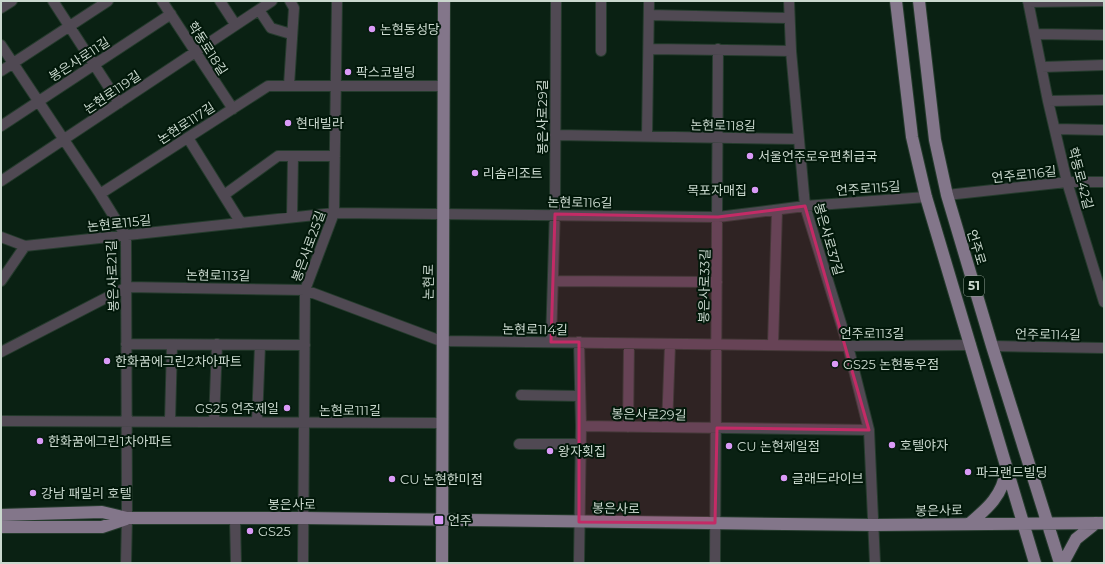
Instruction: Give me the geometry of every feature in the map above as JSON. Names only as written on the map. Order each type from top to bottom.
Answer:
[{"type":"main road","name":"논현로","points":[[442,563],[441,341],[444,1]]},
{"type":"main road","name":"51","points":[[896,1],[913,144],[926,197],[1035,563]]},
{"type":"main road","name":"언주로","points":[[919,1],[935,140],[947,195],[1047,523],[1062,563]]},
{"type":"main road","points":[[913,144],[919,149],[926,149],[935,140]]},
{"type":"main road","points":[[969,524],[984,512],[997,498],[1003,486],[1006,466]]},
{"type":"main road","name":"봉은사로","points":[[1,515],[102,512],[127,518],[303,518],[874,525],[1100,523]]},
{"type":"main road","name":"봉은사로","points":[[1,527],[102,527],[127,518]]},
{"type":"main road","points":[[1062,563],[1076,539],[1100,523]]},
{"type":"street","points":[[1,8],[12,1]]},
{"type":"street","points":[[53,1],[119,103]]},
{"type":"street","points":[[1,71],[108,1]]},
{"type":"street","name":"학동로18길","points":[[162,1],[233,109]]},
{"type":"street","points":[[220,1],[236,24]]},
{"type":"street","name":"논현로119길","points":[[1,181],[272,1]]},
{"type":"street","points":[[289,85],[291,34],[294,8],[290,1]]},
{"type":"street","name":"봉은사로25길","points":[[303,563],[305,290],[334,213],[337,1]]},
{"type":"street","name":"봉은사로29길","points":[[551,342],[556,1]]},
{"type":"street","points":[[601,1],[601,51]]},
{"type":"street","points":[[647,136],[649,1]]},
{"type":"street","name":"봉은사로37길","points":[[789,1],[788,18],[805,206],[848,346],[870,430],[875,563]]},
{"type":"street","name":"학동로42길","points":[[1104,1],[1028,1],[1048,101],[1067,182],[1104,302]]},
{"type":"street","points":[[259,10],[271,28],[291,34]]},
{"type":"street","name":"봉은사로11길","points":[[1,126],[171,14]]},
{"type":"street","points":[[649,15],[788,18]]},
{"type":"street","points":[[1035,34],[1104,35]]},
{"type":"street","name":"봉은사로21길","points":[[1,45],[100,194],[126,236],[126,563]]},
{"type":"street","points":[[649,48],[791,51]]},
{"type":"street","name":"봉은사로33길","points":[[715,563],[717,428],[716,345],[718,49]]},
{"type":"street","points":[[1042,68],[1104,65]]},
{"type":"street","name":"논현로117길","points":[[100,194],[268,86],[444,86]]},
{"type":"street","points":[[1048,101],[1104,100]]},
{"type":"street","name":"학동로42길","points":[[1055,129],[1104,130]]},
{"type":"street","name":"논현로118길","points":[[555,135],[799,139]]},
{"type":"street","points":[[188,138],[242,223]]},
{"type":"street","points":[[224,195],[278,156],[335,156]]},
{"type":"street","points":[[292,217],[293,156]]},
{"type":"street","name":"언주로116길","points":[[947,195],[1067,182],[1104,182]]},
{"type":"street","name":"언주로115길","points":[[718,218],[805,206],[926,197]]},
{"type":"street","points":[[773,345],[777,210]]},
{"type":"street","name":"논현로115길","points":[[1,237],[25,246],[334,213],[443,214]]},
{"type":"street","name":"논현로116길","points":[[443,214],[554,214],[718,218]]},
{"type":"street","points":[[1,281],[25,246]]},
{"type":"street","points":[[553,281],[717,282]]},
{"type":"street","name":"논현로113길","points":[[1,352],[127,287],[305,290],[441,341]]},
{"type":"street","name":"논현로114길","points":[[441,341],[716,345]]},
{"type":"street","points":[[579,342],[581,426],[579,563]]},
{"type":"street","points":[[126,344],[305,345]]},
{"type":"street","points":[[214,422],[217,344]]},
{"type":"street","points":[[628,427],[629,344]]},
{"type":"street","points":[[170,421],[172,345]]},
{"type":"street","points":[[258,421],[260,345]]},
{"type":"street","points":[[667,427],[670,345]]},
{"type":"street","name":"언주로113길","points":[[716,345],[970,345]]},
{"type":"street","name":"언주로114길","points":[[992,346],[1104,348]]},
{"type":"street","points":[[521,395],[580,396]]},
{"type":"street","name":"논현로111길","points":[[1,421],[442,423]]},
{"type":"street","name":"봉은사로29길","points":[[581,426],[717,428]]},
{"type":"street","points":[[717,428],[870,430]]},
{"type":"street","points":[[519,444],[581,444]]},
{"type":"street","points":[[235,519],[236,563]]},
{"type":"highlighted area","points":[[805,206],[869,430],[717,428],[715,523],[579,522],[579,342],[551,342],[555,214],[718,217]]},
{"type":"place","name":"논현동성당","points":[[372,29]]},
{"type":"place","name":"팍스코빌딩","points":[[348,72]]},
{"type":"place","name":"현대빌라","points":[[288,123]]},
{"type":"place","name":"서울언주로우편취급국","points":[[750,156]]},
{"type":"place","name":"리솜리조트","points":[[475,173]]},
{"type":"place","name":"목포자매집","points":[[755,190]]},
{"type":"place","name":"한화꿈에그린2차아파트","points":[[107,361]]},
{"type":"place","name":"GS25 논현동우점","points":[[835,364]]},
{"type":"place","name":"GS25 언주제일","points":[[287,408]]},
{"type":"place","name":"한화꿈에그린1차아파트","points":[[40,441]]},
{"type":"place","name":"호텔야자","points":[[892,445]]},
{"type":"place","name":"CU 논현제일점","points":[[729,446]]},
{"type":"place","name":"왕자횟집","points":[[550,451]]},
{"type":"place","name":"파크랜드빌딩","points":[[968,472]]},
{"type":"place","name":"글래드라이브","points":[[784,478]]},
{"type":"place","name":"CU 논현한미점","points":[[392,479]]},
{"type":"place","name":"강남 패밀리 호텔","points":[[33,493]]},
{"type":"place","name":"언주","points":[[439,520]]},
{"type":"place","name":"GS25","points":[[250,531]]}]
